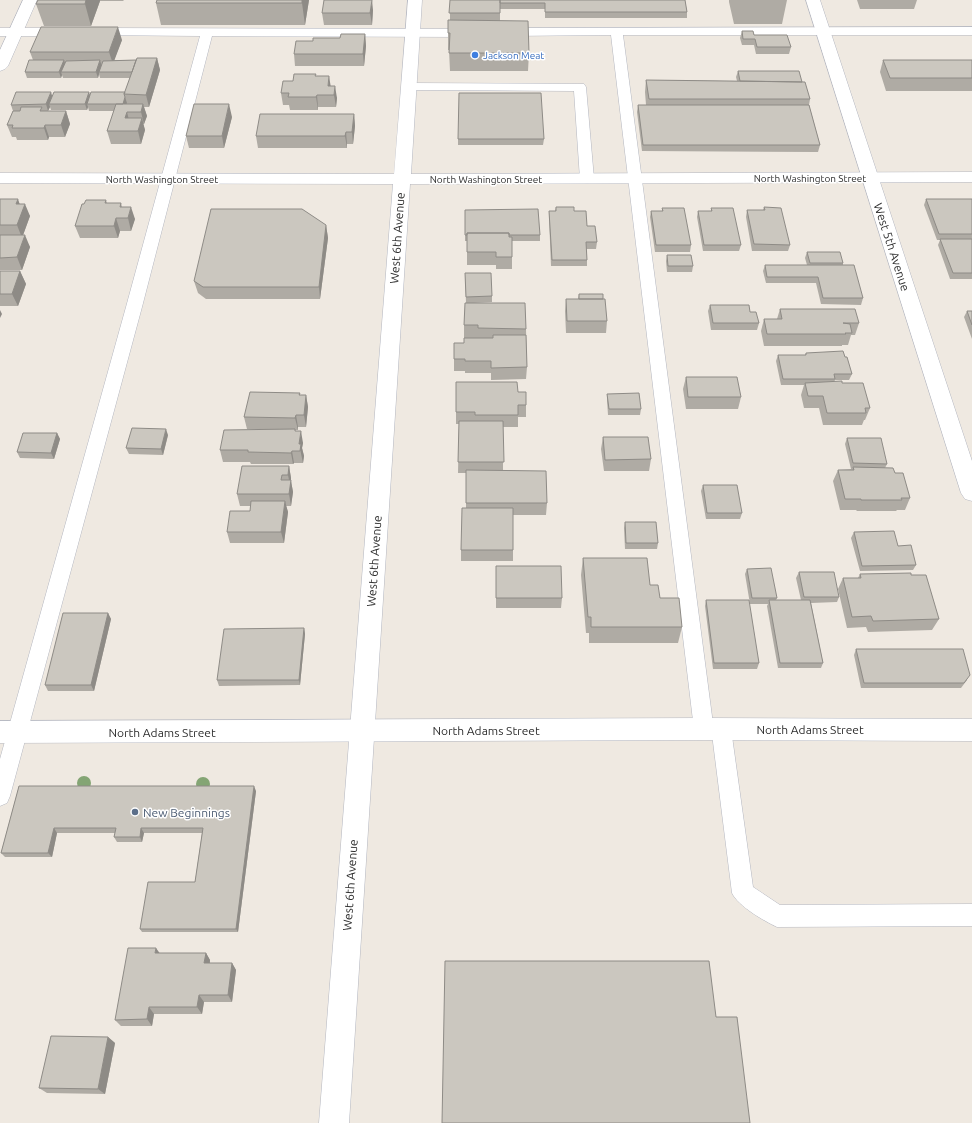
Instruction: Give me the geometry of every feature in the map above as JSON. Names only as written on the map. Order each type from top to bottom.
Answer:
[{"type":"street","points":[[0,66],[30,0]]},
{"type":"street","name":"West 6th Avenue","points":[[334,1123],[415,0]]},
{"type":"street","name":"West 5th Avenue","points":[[813,0],[972,493]]},
{"type":"street","name":"North Washington Street","points":[[0,178],[635,179],[972,177]]},
{"type":"street","name":"North Adams Street","points":[[9,732],[712,729],[972,730]]},
{"type":"lane","points":[[0,32],[413,33],[972,31]]},
{"type":"lane","points":[[0,796],[9,732],[132,314],[207,32]]},
{"type":"lane","points":[[618,32],[635,179],[712,729],[743,893],[777,916],[972,915]]},
{"type":"lane","points":[[408,87],[580,87],[587,179]]},
{"type":"building","points":[[38,0],[86,0],[85,4],[36,4]]},
{"type":"building","points":[[157,0],[302,0],[302,3],[156,3]]},
{"type":"building","points":[[324,0],[372,0],[370,13],[322,13]]},
{"type":"building","points":[[450,0],[500,0],[500,13],[449,13]]},
{"type":"building","points":[[500,0],[685,0],[687,12],[545,12],[545,3],[500,3]]},
{"type":"building","points":[[448,20],[528,21],[529,53],[449,53],[450,33],[448,33]]},
{"type":"building","points":[[41,27],[118,27],[109,52],[30,52]]},
{"type":"building","points":[[742,31],[753,31],[754,35],[787,35],[791,47],[757,47],[755,39],[743,39]]},
{"type":"building","points":[[341,34],[365,34],[363,54],[294,54],[296,41],[313,41],[313,38],[340,38]]},
{"type":"building","points":[[137,58],[157,58],[146,95],[124,94]]},
{"type":"building","points":[[29,60],[64,60],[59,72],[25,72]]},
{"type":"building","points":[[100,60],[96,72],[61,72],[66,61]]},
{"type":"building","points":[[136,60],[132,72],[99,72],[103,61]]},
{"type":"building","points":[[883,60],[972,60],[972,78],[890,78]]},
{"type":"building","points":[[738,71],[799,71],[802,82],[740,81]]},
{"type":"building","points":[[294,74],[316,74],[315,76],[329,76],[328,86],[335,86],[334,95],[317,95],[316,97],[288,97],[289,93],[281,93],[283,81],[293,81]]},
{"type":"building","points":[[646,80],[805,82],[810,99],[649,99]]},
{"type":"building","points":[[16,92],[51,92],[46,104],[11,105]]},
{"type":"building","points":[[54,92],[89,92],[85,104],[49,104]]},
{"type":"building","points":[[91,92],[125,92],[125,97],[123,104],[87,104]]},
{"type":"building","points":[[459,93],[541,93],[544,139],[458,139]]},
{"type":"building","points":[[116,104],[143,104],[141,112],[127,112],[125,118],[142,118],[138,131],[107,131]]},
{"type":"building","points":[[194,104],[229,104],[222,136],[186,136]]},
{"type":"building","points":[[638,105],[809,105],[820,145],[643,145]]},
{"type":"building","points":[[21,107],[42,107],[40,111],[66,111],[61,125],[45,125],[44,128],[12,128],[13,125],[7,125],[13,111],[20,111]]},
{"type":"building","points":[[260,114],[354,114],[352,132],[346,132],[345,136],[256,136]]},
{"type":"building","points":[[0,199],[18,199],[16,204],[25,204],[17,225],[0,225]]},
{"type":"building","points":[[926,199],[972,199],[972,234],[939,234]]},
{"type":"building","points":[[86,200],[106,200],[105,203],[121,203],[120,207],[131,207],[128,218],[116,218],[114,226],[75,226],[82,204],[84,204]]},
{"type":"building","points":[[556,207],[574,207],[574,211],[586,211],[587,226],[595,226],[597,242],[586,242],[587,260],[552,260],[549,211],[556,211]]},
{"type":"building","points":[[764,207],[781,208],[790,245],[754,244],[747,210],[765,210]]},
{"type":"building","points":[[662,208],[684,208],[691,245],[656,245],[651,211],[663,211]]},
{"type":"building","points":[[711,208],[733,208],[741,245],[704,245],[698,211],[712,211]]},
{"type":"building","points":[[211,209],[302,209],[326,225],[319,287],[203,287],[194,281]]},
{"type":"building","points":[[538,209],[540,235],[467,233],[467,235],[465,235],[465,210]]},
{"type":"building","points":[[467,233],[509,233],[509,237],[512,237],[512,257],[496,257],[496,252],[467,252]]},
{"type":"building","points":[[0,235],[25,235],[17,257],[0,258]]},
{"type":"building","points":[[940,239],[972,239],[972,273],[953,273]]},
{"type":"building","points":[[807,252],[840,252],[843,263],[810,263]]},
{"type":"building","points":[[667,255],[691,255],[693,266],[668,266]]},
{"type":"building","points":[[765,265],[854,265],[863,298],[823,298],[818,277],[767,277]]},
{"type":"building","points":[[0,271],[20,271],[12,294],[0,294]]},
{"type":"building","points":[[465,273],[491,273],[492,296],[466,297]]},
{"type":"building","points":[[579,294],[603,294],[603,299],[579,299]]},
{"type":"building","points":[[566,299],[605,299],[607,321],[567,321]]},
{"type":"building","points":[[465,303],[525,303],[526,329],[478,328],[478,325],[464,325]]},
{"type":"building","points":[[710,305],[749,305],[750,312],[756,312],[759,323],[713,323]]},
{"type":"building","points":[[780,309],[855,309],[859,323],[843,323],[850,324],[852,333],[845,333],[846,334],[767,334],[764,319],[782,319]]},
{"type":"building","points":[[967,311],[972,311],[972,325]]},
{"type":"building","points":[[493,335],[526,335],[527,367],[491,368],[491,361],[465,361],[465,359],[454,359],[454,343],[464,343],[464,338],[493,338]]},
{"type":"building","points":[[843,351],[845,357],[847,357],[852,374],[834,374],[835,379],[783,379],[778,355],[806,355],[806,353]]},
{"type":"building","points":[[686,377],[737,377],[741,397],[688,397]]},
{"type":"building","points":[[842,381],[842,383],[863,383],[870,408],[865,408],[866,413],[827,413],[823,396],[808,396],[805,383]]},
{"type":"building","points":[[456,382],[517,382],[518,392],[526,392],[526,405],[518,405],[518,415],[475,415],[475,412],[456,412]]},
{"type":"building","points":[[250,392],[300,393],[299,395],[306,395],[304,415],[296,415],[295,418],[244,417]]},
{"type":"building","points":[[639,393],[641,409],[609,409],[607,394]]},
{"type":"building","points":[[459,421],[503,421],[504,462],[458,462]]},
{"type":"building","points":[[132,428],[166,429],[161,449],[126,448]]},
{"type":"building","points":[[295,429],[295,431],[301,431],[299,444],[301,444],[300,451],[292,451],[291,453],[220,450],[224,430]]},
{"type":"building","points":[[23,433],[57,433],[51,453],[17,452]]},
{"type":"building","points":[[603,437],[648,437],[651,459],[605,460]]},
{"type":"building","points":[[847,438],[881,438],[887,464],[853,463]]},
{"type":"building","points":[[242,466],[289,466],[288,475],[282,475],[281,480],[291,480],[289,494],[237,494]]},
{"type":"building","points":[[853,467],[893,468],[895,473],[903,473],[910,498],[901,498],[902,500],[845,499],[838,470],[854,470]]},
{"type":"building","points":[[466,470],[546,471],[547,503],[466,503]]},
{"type":"building","points":[[703,485],[737,485],[742,513],[707,513]]},
{"type":"building","points":[[251,501],[285,501],[281,532],[227,532],[230,511],[250,511]]},
{"type":"building","points":[[462,508],[513,508],[513,550],[461,550]]},
{"type":"building","points":[[625,522],[656,522],[658,543],[626,543]]},
{"type":"building","points":[[894,531],[898,546],[911,545],[916,565],[862,566],[854,532]]},
{"type":"building","points":[[583,558],[647,558],[650,585],[658,585],[660,598],[679,598],[682,627],[591,627],[591,617],[588,617]]},
{"type":"building","points":[[496,566],[561,566],[562,598],[496,598]]},
{"type":"building","points":[[771,568],[777,598],[752,598],[747,569]]},
{"type":"building","points":[[799,572],[834,572],[839,597],[804,597]]},
{"type":"building","points":[[911,573],[911,575],[926,575],[939,619],[873,621],[871,616],[852,617],[843,578],[861,578],[860,574]]},
{"type":"building","points":[[706,600],[749,600],[759,663],[714,663]]},
{"type":"building","points":[[769,600],[810,600],[823,663],[780,663]]},
{"type":"building","points":[[63,613],[108,613],[91,685],[45,685]]},
{"type":"building","points":[[304,628],[299,680],[217,680],[224,629]]},
{"type":"building","points":[[856,649],[963,649],[970,675],[964,683],[864,683]]},
{"type":"building","points":[[19,786],[254,786],[236,929],[140,929],[148,882],[195,882],[203,828],[141,828],[140,837],[114,837],[116,828],[54,828],[48,853],[1,853]]},
{"type":"building","points":[[128,948],[156,948],[155,953],[206,953],[204,963],[232,963],[228,995],[199,995],[197,1007],[149,1007],[147,1019],[115,1020]]},
{"type":"building","points":[[445,961],[709,961],[716,1017],[737,1017],[750,1123],[442,1123]]},
{"type":"building","points":[[51,1036],[108,1037],[98,1089],[39,1088]]},
{"type":"place","name":"Jackson Meat","points":[[475,55]]},
{"type":"place","name":"New Beginnings","points":[[135,812]]}]
